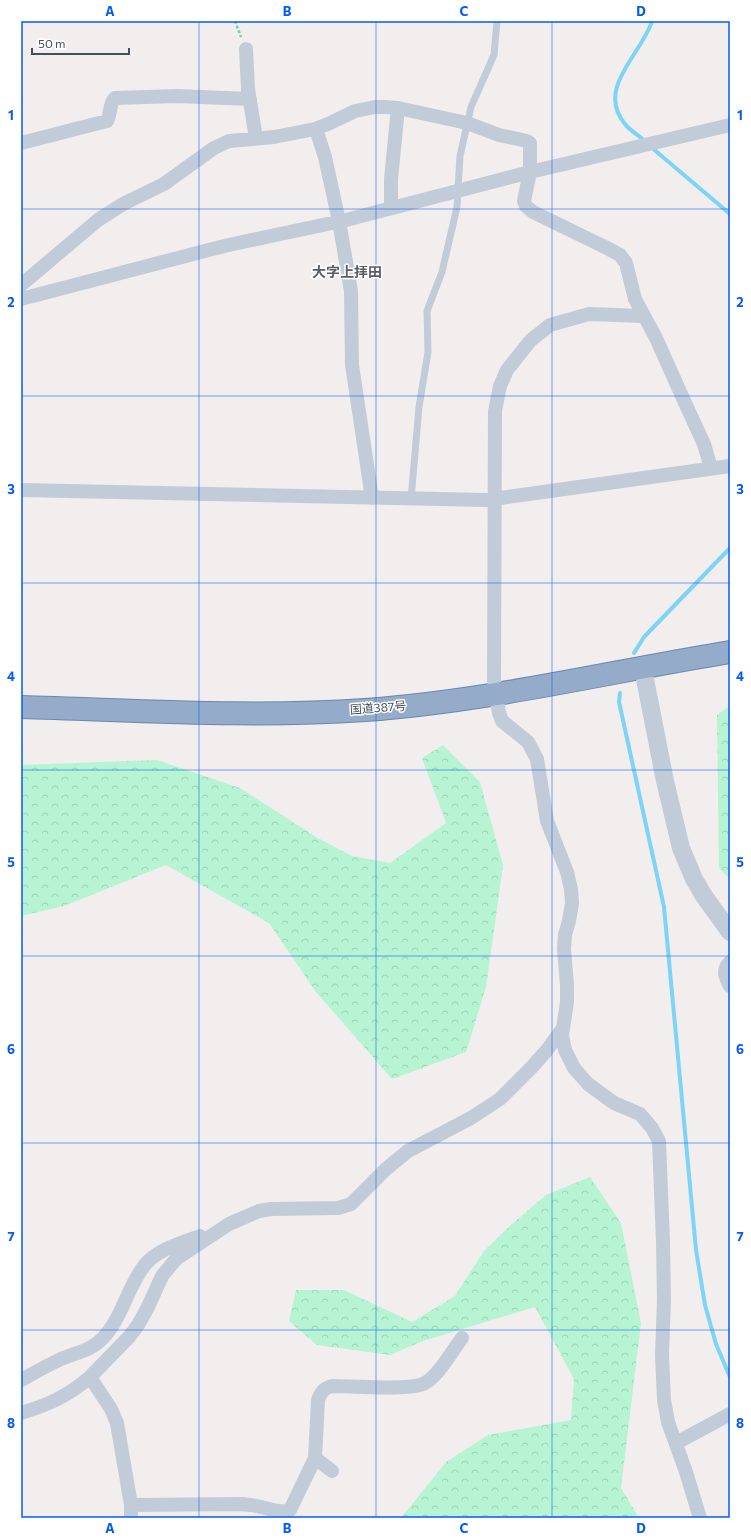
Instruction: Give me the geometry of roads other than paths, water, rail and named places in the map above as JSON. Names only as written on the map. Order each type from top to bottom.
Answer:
[{"type":"highway","name":"国道387号","points":[[21,707],[251,713],[316,712],[392,708],[496,695],[730,652]]},
{"type":"street","points":[[246,49],[250,100],[256,138]]},
{"type":"street","points":[[21,143],[107,121],[110,116],[112,101],[115,98],[177,96],[250,100]]},
{"type":"street","points":[[21,285],[98,220],[123,204],[164,184],[221,144],[237,139],[280,136],[316,129],[355,111],[375,107],[398,108],[467,123],[503,136],[527,141],[530,146],[530,172],[524,201],[526,206],[533,212],[620,255],[626,263],[635,299],[656,338],[704,444],[712,468]]},
{"type":"street","points":[[391,208],[391,179],[398,108]]},
{"type":"street","points":[[21,299],[217,248],[339,221],[530,172],[730,125]]},
{"type":"street","points":[[316,129],[325,157],[339,221],[351,290],[352,365],[372,498]]},
{"type":"street","points":[[643,316],[589,314],[550,325],[531,340],[507,370],[500,386],[495,411],[494,681],[498,713],[502,720],[528,742],[537,759],[547,821],[567,872],[571,888],[572,904],[565,935],[564,949],[567,996],[562,1034],[565,1050],[569,1060],[577,1072],[588,1084],[614,1103],[640,1114],[652,1128],[658,1141],[663,1242],[664,1298],[662,1355],[664,1400],[668,1422],[700,1518]]},
{"type":"street","points":[[21,490],[477,500],[495,499],[730,466]]},
{"type":"street","points":[[643,669],[664,781],[681,848],[694,879],[704,896],[730,932]]},
{"type":"street","points":[[730,962],[724,973],[730,986]]},
{"type":"street","points":[[21,1380],[59,1360],[85,1350],[102,1340],[123,1308],[141,1271],[151,1259],[160,1253],[259,1211],[271,1209],[338,1208],[351,1204],[386,1169],[408,1151],[471,1118],[500,1099],[532,1067],[563,1028]]},
{"type":"street","points":[[21,1413],[57,1400],[75,1389],[90,1377],[129,1337],[138,1325],[162,1276],[176,1259],[229,1224]]},
{"type":"street","points":[[90,1377],[111,1409],[116,1423],[131,1511],[242,1504],[284,1512],[290,1510],[315,1458],[318,1400],[321,1393],[326,1388],[332,1386],[411,1387],[425,1384],[435,1374],[462,1338]]},
{"type":"street","points":[[676,1443],[730,1414]]},
{"type":"street","points":[[315,1458],[332,1471]]},
{"type":"lane","points":[[411,499],[419,406],[428,352],[427,311],[445,259],[457,207],[460,156],[467,123],[474,99],[494,55],[497,21]]},
{"type":"waterway","points":[[646,142],[625,124],[617,111],[615,97],[618,84],[624,71],[647,33],[652,21]]},
{"type":"waterway","points":[[651,147],[730,214]]},
{"type":"waterway","points":[[634,653],[644,637],[730,548]]},
{"type":"waterway","points":[[620,693],[619,702],[664,907],[696,1250],[705,1305],[716,1344],[730,1377]]},
{"type":"district","name":"大字上拝田","points":[[347,272]]}]
